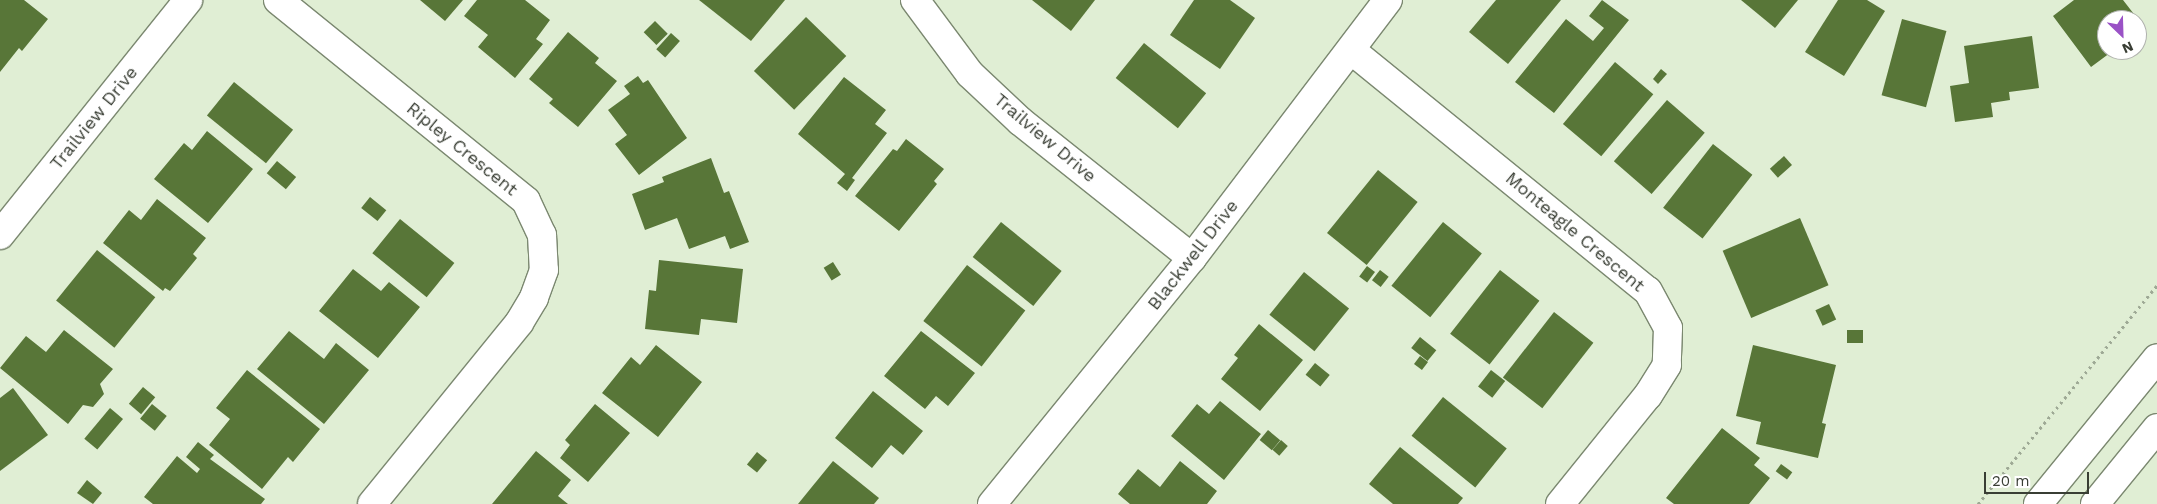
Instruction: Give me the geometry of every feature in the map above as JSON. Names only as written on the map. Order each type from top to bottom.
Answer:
[{"type":"street","name":"Trailview Drive","points":[[0,235],[188,0]]},
{"type":"street","name":"Ripley Crescent","points":[[278,0],[526,201],[542,234],[544,270],[534,298],[519,323],[372,504]]},
{"type":"street","name":"Trailview Drive","points":[[915,0],[970,74],[1020,121],[1192,258]]},
{"type":"street","name":"Blackwell Drive","points":[[992,504],[1192,258],[1352,50],[1388,0]]},
{"type":"street","name":"Monteagle Crescent","points":[[1352,50],[1648,291],[1668,328],[1667,365],[1648,395],[1560,504]]},
{"type":"street","points":[[2038,504],[2157,358]]},
{"type":"street","points":[[2095,504],[2157,428]]},
{"type":"path","points":[[1978,504],[2157,285]]},
{"type":"building","points":[[0,0],[24,0],[48,19],[22,51],[19,48],[0,72]]},
{"type":"building","points":[[420,0],[463,0],[445,21]]},
{"type":"building","points":[[477,0],[525,0],[550,20],[536,39],[543,44],[515,78],[478,47],[488,35],[464,16]]},
{"type":"building","points":[[699,0],[785,0],[751,41]]},
{"type":"building","points":[[1032,0],[1095,0],[1071,31]]},
{"type":"building","points":[[1194,0],[1230,0],[1255,18],[1220,69],[1170,35]]},
{"type":"building","points":[[1496,0],[1561,0],[1508,64],[1469,32]]},
{"type":"building","points":[[1602,0],[1629,20],[1554,113],[1515,82],[1566,19],[1593,41],[1604,28],[1589,16]]},
{"type":"building","points":[[1741,0],[1798,0],[1775,28]]},
{"type":"building","points":[[1838,0],[1867,0],[1885,11],[1844,76],[1805,52]]},
{"type":"building","points":[[2074,0],[2123,0],[2131,10],[2097,10],[2097,60],[2100,60],[2091,67],[2053,16]]},
{"type":"building","points":[[806,17],[846,56],[794,110],[754,71]]},
{"type":"building","points":[[1902,19],[1946,31],[1926,107],[1882,95]]},
{"type":"building","points":[[655,21],[668,34],[656,45],[644,32]]},
{"type":"building","points":[[568,32],[599,58],[595,63],[617,81],[578,127],[549,103],[553,99],[529,79]]},
{"type":"building","points":[[671,33],[680,41],[665,57],[656,49]]},
{"type":"building","points":[[2032,36],[2039,88],[2009,92],[2010,100],[1991,103],[1993,117],[1955,122],[1950,86],[1969,83],[1964,46]]},
{"type":"building","points":[[1144,43],[1206,93],[1178,128],[1116,78]]},
{"type":"building","points":[[1615,62],[1653,94],[1601,156],[1563,124]]},
{"type":"building","points":[[1661,69],[1667,74],[1658,84],[1653,79]]},
{"type":"building","points":[[638,76],[643,83],[648,80],[687,138],[639,175],[615,144],[627,135],[608,110],[630,94],[624,86]]},
{"type":"building","points":[[844,77],[886,110],[875,124],[887,133],[852,178],[855,180],[847,191],[837,183],[845,174],[798,134]]},
{"type":"building","points":[[234,82],[293,130],[266,163],[207,115]]},
{"type":"building","points":[[1667,100],[1705,133],[1652,194],[1614,161]]},
{"type":"building","points":[[207,131],[253,169],[208,223],[154,179],[184,143],[192,150]]},
{"type":"building","points":[[906,139],[944,169],[934,181],[937,184],[899,231],[855,196],[893,149],[897,151]]},
{"type":"building","points":[[1713,144],[1752,175],[1703,239],[1663,208]]},
{"type":"building","points":[[1784,156],[1792,165],[1778,178],[1770,169]]},
{"type":"building","points":[[711,158],[724,193],[729,191],[749,242],[730,249],[725,236],[689,249],[677,218],[645,230],[632,194],[664,182],[662,177]]},
{"type":"building","points":[[277,161],[296,177],[286,189],[267,173]]},
{"type":"building","points":[[1378,170],[1418,202],[1367,265],[1327,233]]},
{"type":"building","points":[[370,197],[386,210],[378,221],[361,208]]},
{"type":"building","points":[[157,199],[206,238],[193,254],[197,258],[170,291],[165,288],[163,291],[103,243],[129,210],[141,220]]},
{"type":"building","points":[[1800,218],[1829,285],[1751,318],[1723,251]]},
{"type":"building","points":[[400,219],[454,263],[427,297],[372,253]]},
{"type":"building","points":[[1001,222],[1062,271],[1033,306],[973,257]]},
{"type":"building","points":[[1443,222],[1482,253],[1430,317],[1391,286]]},
{"type":"building","points":[[97,250],[155,297],[114,348],[56,301]]},
{"type":"building","points":[[659,260],[743,269],[737,323],[701,319],[699,335],[645,329],[649,290],[656,291]]},
{"type":"building","points":[[833,262],[841,275],[832,281],[824,268]]},
{"type":"building","points":[[967,265],[1025,311],[982,367],[923,321]]},
{"type":"building","points":[[1367,266],[1375,272],[1367,282],[1359,276]]},
{"type":"building","points":[[353,269],[381,291],[389,282],[420,307],[378,358],[319,311]]},
{"type":"building","points":[[1380,270],[1389,277],[1381,287],[1372,280]]},
{"type":"building","points":[[1500,270],[1539,301],[1490,365],[1450,334]]},
{"type":"building","points":[[1304,272],[1349,309],[1314,351],[1269,315]]},
{"type":"building","points":[[1829,304],[1836,319],[1823,326],[1815,310]]},
{"type":"building","points":[[1554,312],[1593,343],[1542,408],[1503,377]]},
{"type":"building","points":[[1259,324],[1303,360],[1260,411],[1221,379],[1238,358],[1234,355]]},
{"type":"building","points":[[64,330],[113,369],[100,384],[104,394],[93,407],[83,405],[68,424],[0,368],[26,336],[46,352]]},
{"type":"building","points":[[1847,330],[1863,330],[1863,343],[1847,343]]},
{"type":"building","points":[[289,331],[324,359],[336,343],[369,370],[324,424],[257,369]]},
{"type":"building","points":[[921,331],[975,373],[948,406],[936,396],[925,409],[884,376]]},
{"type":"building","points":[[1420,337],[1436,350],[1428,361],[1411,348]]},
{"type":"building","points":[[656,345],[702,382],[658,437],[602,393],[631,357],[640,365]]},
{"type":"building","points":[[1753,345],[1836,365],[1822,423],[1826,424],[1818,458],[1756,444],[1761,422],[1736,416]]},
{"type":"building","points":[[1420,356],[1428,362],[1422,370],[1414,364]]},
{"type":"building","points":[[1315,363],[1330,375],[1320,387],[1306,375]]},
{"type":"building","points":[[247,370],[320,429],[293,462],[288,457],[262,489],[209,445],[230,419],[216,408]]},
{"type":"building","points":[[1491,370],[1505,381],[1492,398],[1478,387]]},
{"type":"building","points":[[143,387],[155,397],[141,414],[129,404]]},
{"type":"building","points":[[13,388],[48,435],[0,471],[0,398]]},
{"type":"building","points":[[873,391],[923,431],[903,455],[891,445],[872,468],[835,438]]},
{"type":"building","points":[[1443,397],[1507,449],[1475,487],[1412,436]]},
{"type":"building","points":[[1220,401],[1261,434],[1224,480],[1171,436],[1197,404],[1209,414]]},
{"type":"building","points":[[152,404],[167,416],[155,431],[140,419]]},
{"type":"building","points":[[595,404],[630,433],[588,482],[560,458],[570,445],[565,440]]},
{"type":"building","points":[[110,408],[123,419],[97,450],[84,439]]},
{"type":"building","points":[[1722,428],[1760,458],[1754,465],[1770,478],[1749,504],[1674,504],[1666,498]]},
{"type":"building","points":[[1268,430],[1280,440],[1272,450],[1260,440]]},
{"type":"building","points":[[1281,440],[1288,446],[1279,456],[1272,450]]},
{"type":"building","points":[[198,442],[214,455],[210,459],[265,499],[261,504],[153,504],[144,497],[177,456],[197,473],[200,469],[186,457]]},
{"type":"building","points":[[1400,447],[1463,498],[1458,504],[1393,504],[1369,484]]},
{"type":"building","points":[[536,451],[571,480],[558,496],[568,504],[492,504]]},
{"type":"building","points":[[757,452],[767,460],[757,473],[747,464]]},
{"type":"building","points":[[833,461],[879,498],[874,504],[798,504]]},
{"type":"building","points":[[1180,461],[1217,491],[1207,504],[1130,504],[1118,494],[1138,469],[1160,487]]},
{"type":"building","points":[[1781,464],[1792,472],[1787,480],[1776,471]]},
{"type":"building","points":[[87,480],[102,493],[93,504],[77,493]]}]
